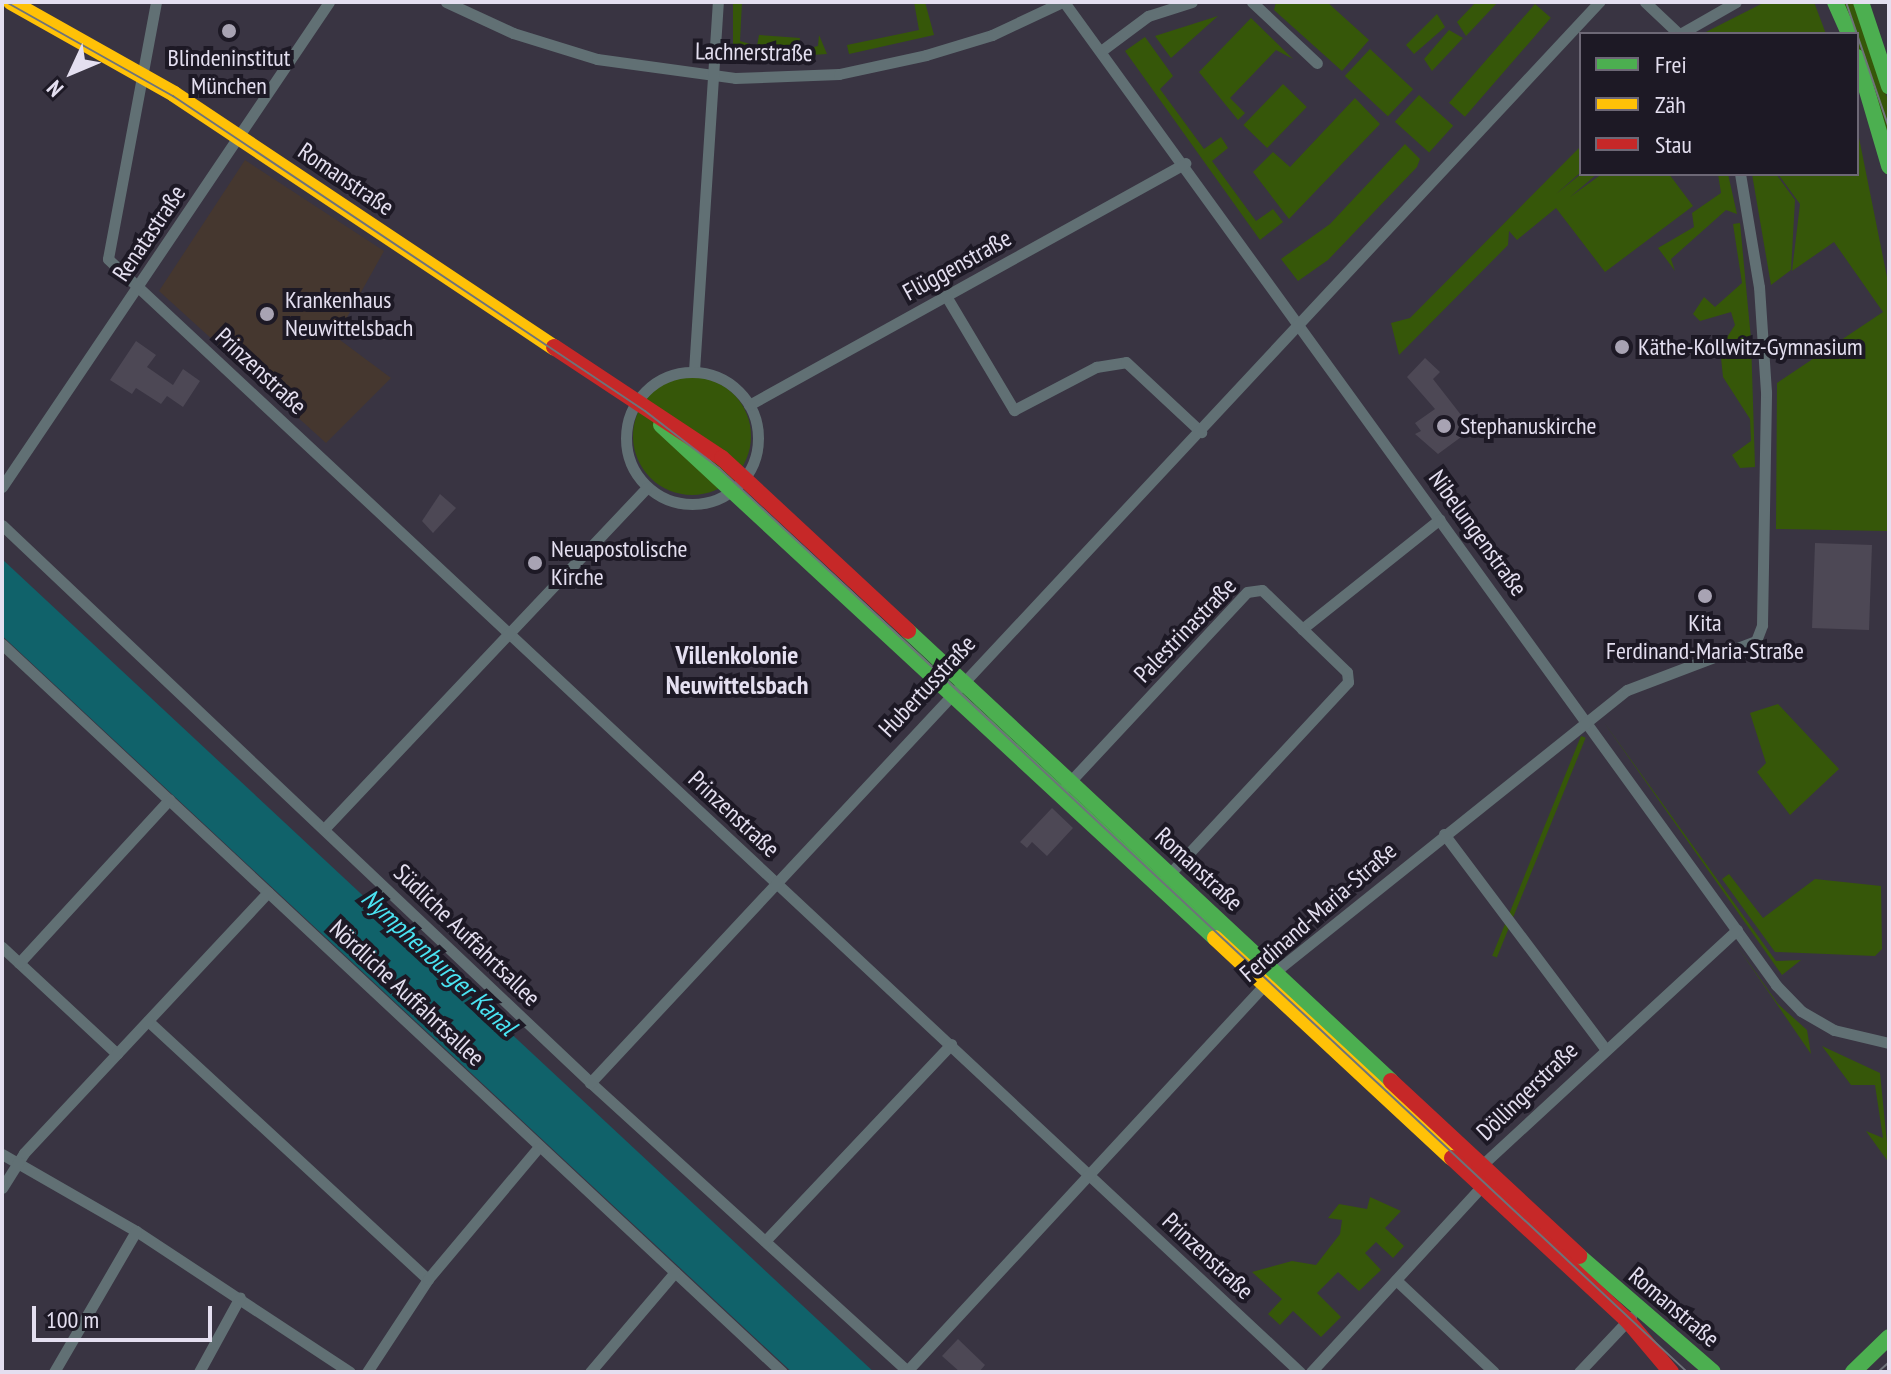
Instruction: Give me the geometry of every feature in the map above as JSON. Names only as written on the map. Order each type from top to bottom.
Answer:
[{"type":"main road","name":"Romanstraße","points":[[11,2],[142,76],[239,137],[641,405],[740,483],[1271,978],[1482,1165],[1633,1316],[1671,1372]]},
{"type":"main road","points":[[1835,2],[1848,32]]},
{"type":"main road","points":[[1861,2],[1889,86]]},
{"type":"main road","points":[[1859,64],[1889,166]]},
{"type":"main road","name":"Romanstraße","points":[[1271,978],[1482,1186],[1633,1316],[1713,1372]]},
{"type":"main road","points":[[1853,1372],[1889,1337]]},
{"type":"street","points":[[142,76],[156,2]]},
{"type":"street","name":"Renatastraße","points":[[2,487],[329,2]]},
{"type":"street","name":"Lachnerstraße","points":[[446,2],[527,39],[597,59],[713,77],[839,74],[992,35],[1063,2]]},
{"type":"street","points":[[694,371],[718,2]]},
{"type":"street","name":"Nibelungenstraße","points":[[1063,2],[1185,163],[1737,930],[1801,1011],[1851,1037],[1889,1043]]},
{"type":"street","points":[[1101,51],[1148,16],[1192,2]]},
{"type":"street","points":[[1252,2],[1317,63]]},
{"type":"street","name":"Hubertusstraße","points":[[590,1083],[774,881],[1201,432],[1599,2]]},
{"type":"street","points":[[1645,2],[1677,32]]},
{"type":"street","points":[[1683,32],[1736,2]]},
{"type":"street","name":"Prinzenstraße","points":[[142,76],[106,249],[139,288],[1300,1372]]},
{"type":"street","name":"Flüggenstraße","points":[[749,405],[1185,163]]},
{"type":"street","name":"Ferdinand-Maria-Straße","points":[[907,1372],[1271,978],[1444,834],[1586,721],[1644,680],[1741,652],[1756,641],[1763,610],[1766,392],[1759,287],[1740,176]]},
{"type":"street","points":[[946,296],[1014,410],[1096,367],[1126,362],[1201,432]]},
{"type":"street","points":[[694,371],[726,381],[749,405],[758,440],[740,483],[692,504],[647,487],[626,446],[641,405],[657,381],[694,371]]},
{"type":"street","points":[[324,829],[647,487]]},
{"type":"street","points":[[1302,629],[1440,519]]},
{"type":"street","name":"Südliche Auffahrtsallee","points":[[2,525],[590,1083],[907,1372]]},
{"type":"street","name":"Palestrinastraße","points":[[1066,787],[1247,592],[1262,590],[1347,672],[1348,685],[1164,879]]},
{"type":"street","name":"Nördliche Auffahrtsallee","points":[[2,644],[538,1148],[782,1372]]},
{"type":"street","points":[[19,963],[169,800]]},
{"type":"street","points":[[1444,834],[1604,1047]]},
{"type":"street","points":[[2,1188],[17,1163],[268,892]]},
{"type":"street","name":"Döllingerstraße","points":[[1482,1186],[1482,1165],[1604,1047],[1737,930]]},
{"type":"street","points":[[2,947],[117,1054]]},
{"type":"street","points":[[148,1021],[428,1279]]},
{"type":"street","points":[[765,1241],[951,1044]]},
{"type":"street","points":[[367,1372],[428,1279],[538,1148]]},
{"type":"street","points":[[2,1154],[136,1231],[350,1372]]},
{"type":"street","points":[[1311,1372],[1482,1186]]},
{"type":"street","points":[[54,1372],[136,1231]]},
{"type":"street","points":[[590,1372],[675,1272]]},
{"type":"street","points":[[1396,1280],[1494,1372]]},
{"type":"street","points":[[199,1372],[240,1297]]},
{"type":"street","points":[[1579,1372],[1633,1316]]},
{"type":"shaded area","name":"Krankenhaus Neuwittelsbach","points":[[245,160],[384,251],[336,337],[391,378],[326,443],[159,291]]},
{"type":"green space","points":[[733,2],[742,2],[740,41],[757,46],[759,35],[800,38],[799,48],[805,49],[818,46],[819,35],[827,54],[733,60]]},
{"type":"green space","points":[[914,2],[925,2],[934,35],[849,54],[847,45],[919,30]]},
{"type":"green space","points":[[1276,2],[1327,2],[1369,40],[1342,71],[1274,10]]},
{"type":"green space","points":[[1476,2],[1498,2],[1466,36],[1457,22]]},
{"type":"green space","points":[[1765,2],[1814,2],[1825,32],[1706,32]]},
{"type":"green space","points":[[1842,2],[1854,2],[1889,103],[1889,146],[1859,54],[1859,32],[1852,32]]},
{"type":"green space","points":[[1535,4],[1551,18],[1465,117],[1449,103]]},
{"type":"green space","points":[[1437,14],[1445,27],[1414,54],[1406,45]]},
{"type":"green space","points":[[1218,16],[1171,58],[1155,36]]},
{"type":"green space","points":[[1251,18],[1293,59],[1276,50],[1230,98],[1245,113],[1238,120],[1199,72]]},
{"type":"green space","points":[[1449,30],[1463,38],[1432,71],[1424,59]]},
{"type":"green space","points":[[1145,37],[1173,76],[1160,89],[1204,149],[1221,137],[1228,148],[1212,161],[1256,221],[1273,209],[1283,222],[1260,240],[1125,51]]},
{"type":"green space","points":[[1370,49],[1413,89],[1388,116],[1345,76]]},
{"type":"green space","points":[[1283,84],[1307,107],[1267,148],[1243,125]]},
{"type":"green space","points":[[1419,95],[1453,126],[1429,153],[1395,122]]},
{"type":"green space","points":[[1355,98],[1380,124],[1289,219],[1253,172],[1273,152],[1290,167]]},
{"type":"green space","points":[[1859,138],[1889,287],[1889,531],[1776,529],[1777,383],[1883,312],[1834,242],[1792,271],[1800,204],[1779,176],[1859,176]]},
{"type":"green space","points":[[1405,144],[1420,159],[1417,167],[1328,260],[1298,281],[1281,259],[1330,224]]},
{"type":"green space","points":[[1579,148],[1579,174],[1556,194],[1579,176],[1595,176],[1570,197],[1599,176],[1670,176],[1693,206],[1605,272],[1556,208],[1517,240],[1509,231],[1508,245],[1399,355],[1391,323],[1410,318]]},
{"type":"green space","points":[[1718,176],[1728,176],[1737,214],[1726,210],[1671,259],[1675,271],[1658,248],[1694,227],[1692,213],[1721,193]]},
{"type":"green space","points":[[1752,176],[1777,176],[1795,200],[1791,270],[1771,285]]},
{"type":"green space","points":[[1740,223],[1751,339],[1755,467],[1740,468],[1732,455],[1751,441],[1750,419],[1723,377],[1720,348],[1735,325],[1731,312],[1700,321],[1693,314],[1704,297],[1715,307],[1742,283],[1733,224]]},
{"type":"green space","points":[[692,377],[715,381],[734,394],[747,413],[751,436],[747,459],[734,478],[715,491],[692,495],[669,491],[650,478],[637,459],[633,436],[637,413],[650,394],[669,381]]},
{"type":"green space","points":[[1778,704],[1839,769],[1790,815],[1757,772],[1766,763],[1750,713]]},
{"type":"green space","points":[[1603,721],[1776,961],[1801,960],[1782,975]]},
{"type":"green space","points":[[1581,736],[1586,738],[1497,958],[1492,956]]},
{"type":"green space","points":[[1729,874],[1763,918],[1815,879],[1881,886],[1882,949],[1875,956],[1775,952],[1722,879]]},
{"type":"green space","points":[[1737,946],[1778,1004],[1807,1030],[1811,1054]]},
{"type":"green space","points":[[1822,1046],[1880,1073],[1889,1163],[1866,1131],[1883,1138],[1875,1085],[1851,1085]]},
{"type":"green space","points":[[1370,1197],[1401,1211],[1385,1228],[1404,1246],[1393,1258],[1376,1242],[1365,1253],[1381,1270],[1359,1291],[1338,1272],[1317,1293],[1341,1317],[1321,1337],[1293,1311],[1280,1325],[1268,1314],[1282,1299],[1252,1272],[1292,1261],[1316,1265],[1340,1234],[1342,1220],[1328,1218],[1339,1204],[1367,1209]]},
{"type":"water","name":"Nymphenburger Kanal","points":[[2,559],[874,1372],[792,1372],[2,636]]},
{"type":"building","points":[[136,341],[156,355],[147,367],[173,385],[183,369],[200,381],[183,407],[167,396],[161,404],[136,388],[132,394],[110,380]]},
{"type":"building","name":"Stephanuskirche","points":[[1425,358],[1440,372],[1433,379],[1472,429],[1438,454],[1415,434],[1421,431],[1415,423],[1435,409],[1407,377]]},
{"type":"building","points":[[440,494],[456,508],[433,533],[422,521]]},
{"type":"building","points":[[1815,543],[1872,545],[1869,630],[1812,628]]},
{"type":"building","points":[[1052,808],[1073,828],[1047,856],[1032,842],[1027,848],[1020,842]]},
{"type":"building","points":[[958,1339],[985,1365],[979,1372],[960,1372],[942,1356]]},
{"type":"tram line","points":[[6,2],[173,96],[645,411],[719,468],[1687,1372]]},
{"type":"tram line","points":[[1846,2],[1856,32]]},
{"type":"tram line","points":[[1859,40],[1889,128]]},
{"type":"tram line","points":[[1878,1372],[1889,1362]]},
{"type":"traffic: fast","points":[[1835,2],[1848,32]]},
{"type":"traffic: fast","points":[[1861,2],[1889,86]]},
{"type":"traffic: fast","points":[[1859,64],[1889,166]]},
{"type":"traffic: fast","points":[[661,425],[1215,938]]},
{"type":"traffic: fast","points":[[908,631],[1391,1081]]},
{"type":"traffic: fast","points":[[1579,1256],[1713,1372]]},
{"type":"traffic: fast","points":[[1853,1372],[1889,1337]]},
{"type":"traffic: slow","points":[[11,2],[174,94],[554,347]]},
{"type":"traffic: slow","points":[[1215,938],[1452,1158]]},
{"type":"traffic: jam","points":[[554,347],[722,458],[908,631]]},
{"type":"traffic: jam","points":[[1391,1081],[1579,1256]]},
{"type":"traffic: jam","points":[[1452,1158],[1628,1321],[1671,1372]]},
{"type":"place","name":"Blindeninstitut München","points":[[229,31]]},
{"type":"place","name":"Krankenhaus Neuwittelsbach","points":[[267,314]]},
{"type":"place","name":"Käthe-Kollwitz-Gymnasium","points":[[1622,347]]},
{"type":"place","name":"Stephanuskirche","points":[[1444,426]]},
{"type":"place","name":"Neuapostolische Kirche","points":[[535,563]]},
{"type":"place","name":"Kita Ferdinand-Maria-Straße","points":[[1705,596]]},
{"type":"district","name":"Villenkolonie Neuwittelsbach","points":[[737,670]]}]
